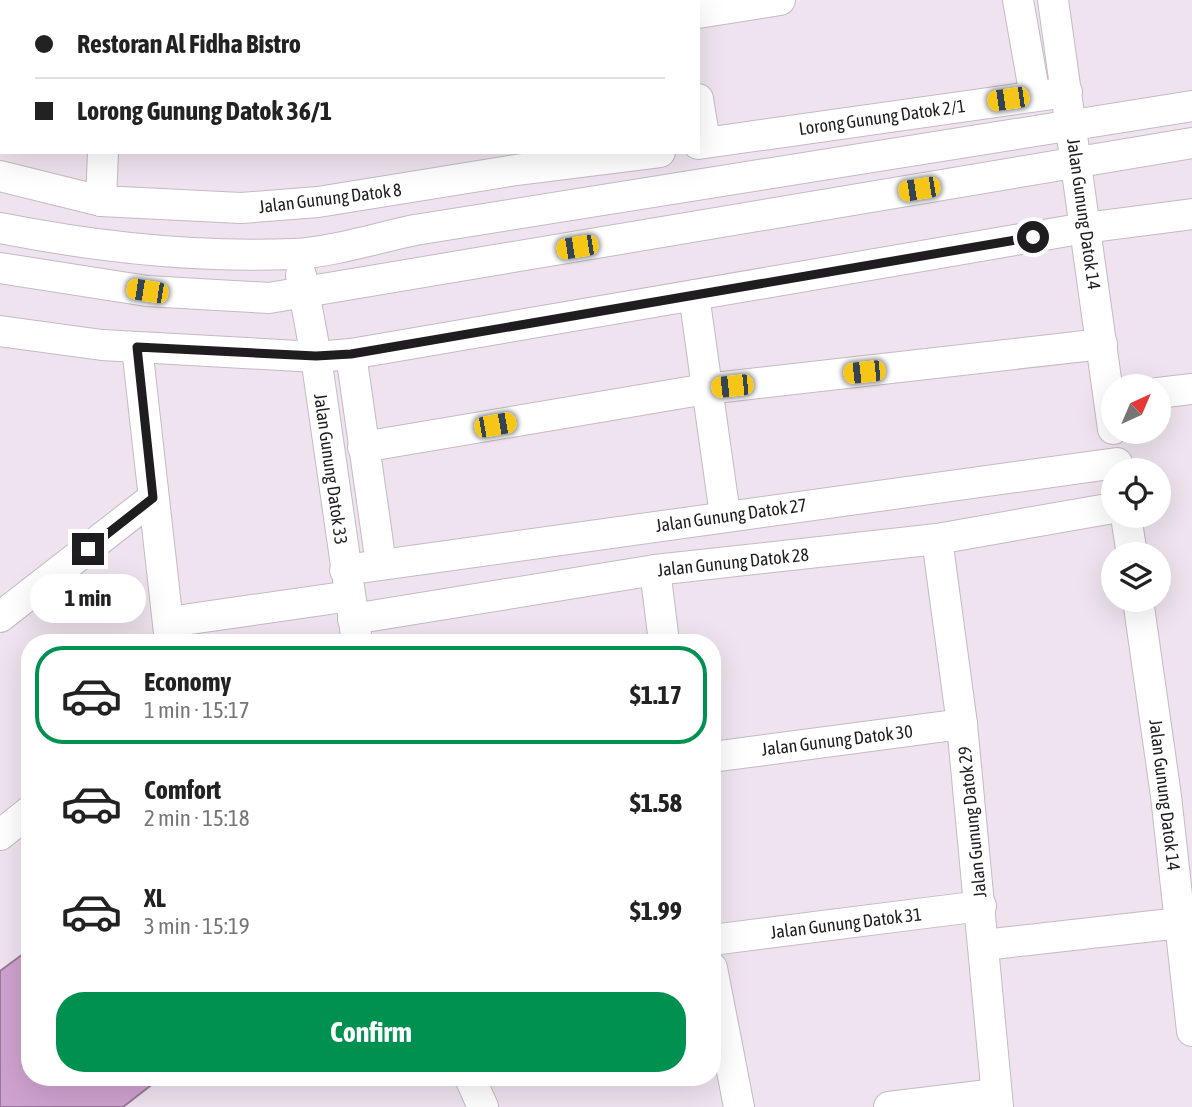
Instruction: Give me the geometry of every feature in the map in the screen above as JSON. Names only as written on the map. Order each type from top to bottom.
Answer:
[{"type":"street","points":[[700,13],[780,0]]},
{"type":"street","points":[[1018,0],[1035,96]]},
{"type":"street","name":"Jalan Gunung Datok 14","points":[[1053,0],[1106,374]]},
{"type":"street","name":"Lorong Gunung Datok 2/1","points":[[702,143],[1067,92]]},
{"type":"street","points":[[0,228],[60,240],[178,253],[296,254],[415,230],[1192,107]]},
{"type":"street","points":[[700,121],[702,143]]},
{"type":"street","points":[[0,268],[147,291],[270,298],[1192,142]]},
{"type":"street","points":[[101,201],[103,154]]},
{"type":"street","name":"Jalan Gunung Datok 8","points":[[0,176],[101,201],[241,208],[318,202],[486,164],[631,154]]},
{"type":"street","points":[[666,154],[671,190],[682,229]]},
{"type":"street","points":[[0,331],[137,347],[316,356],[351,354],[1085,228],[1192,214]]},
{"type":"street","name":"Jalan Gunung Datok 33","points":[[296,254],[316,356],[351,607]]},
{"type":"street","points":[[694,295],[725,515]]},
{"type":"street","points":[[363,447],[706,389],[1102,344]]},
{"type":"street","points":[[137,347],[169,632],[351,607]]},
{"type":"street","points":[[351,354],[381,564]]},
{"type":"street","points":[[1171,391],[1192,388]]},
{"type":"street","name":"Jalan Gunung Datok 27","points":[[351,607],[381,564],[725,515],[1101,469]]},
{"type":"street","points":[[0,617],[153,498]]},
{"type":"street","name":"Jalan Gunung Datok 28","points":[[351,607],[937,539],[1101,510]]},
{"type":"street","name":"Jalan Gunung Datok 29","points":[[937,539],[962,724],[997,1100]]},
{"type":"street","points":[[655,570],[663,634]]},
{"type":"street","name":"Jalan Gunung Datok 14","points":[[1141,612],[1179,793],[1181,923],[1189,972],[1192,1031]]},
{"type":"street","name":"Jalan Gunung Datok 30","points":[[721,756],[962,724]]},
{"type":"street","points":[[0,835],[21,818]]},
{"type":"street","name":"Jalan Gunung Datok 31","points":[[721,939],[981,906]]},
{"type":"street","points":[[984,945],[1181,923]]},
{"type":"street","points":[[721,1016],[738,1107]]},
{"type":"street","points":[[474,1086],[483,1107]]},
{"type":"street","points":[[889,1107],[997,1100]]},
{"type":"shaded area","points":[[21,956],[21,1086],[150,1086],[123,1107],[0,1107],[0,971]]},
{"type":"route","points":[[88,549],[153,498],[137,347],[316,356],[351,354],[1033,237]]}]
